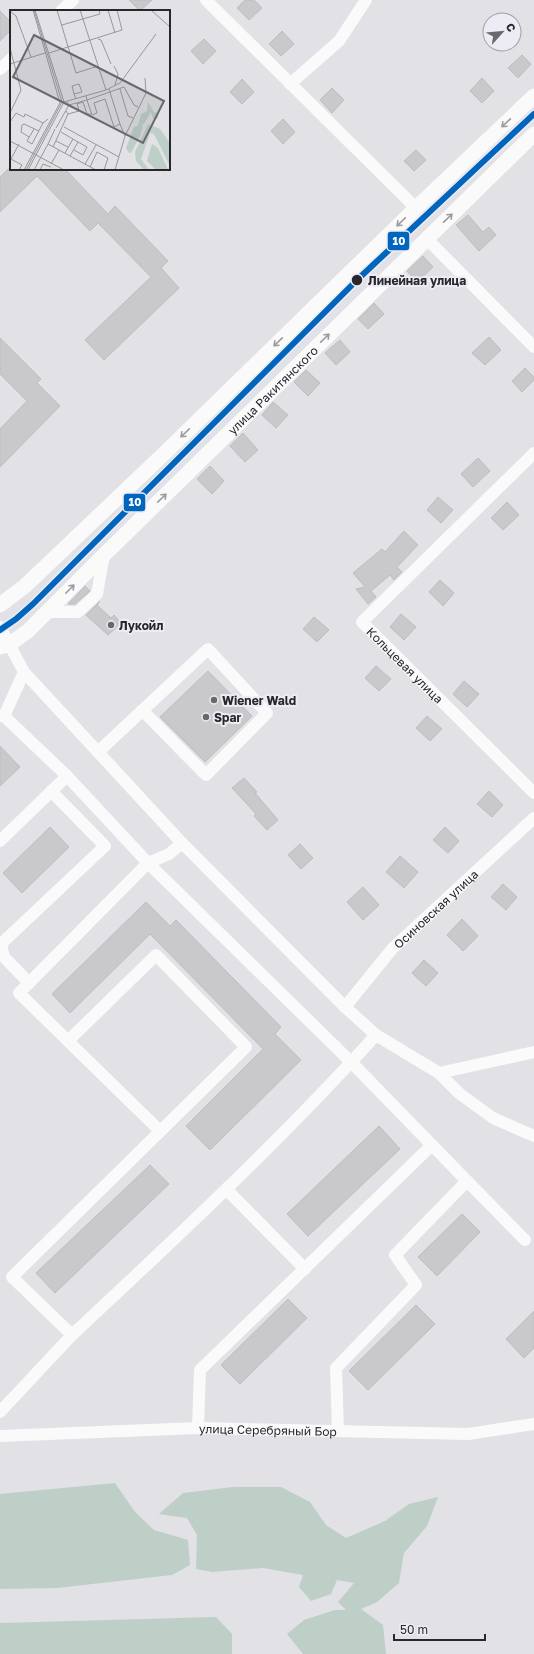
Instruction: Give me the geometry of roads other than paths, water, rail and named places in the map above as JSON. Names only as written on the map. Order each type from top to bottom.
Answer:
[{"type":"main road","points":[[0,605],[25,586],[170,448],[416,208],[534,96]]},
{"type":"main road","name":"улица Ракитянского","points":[[5,645],[28,631],[48,612],[104,554],[534,134]]},
{"type":"street","points":[[62,10],[73,0]]},
{"type":"street","points":[[206,0],[416,208]]},
{"type":"street","points":[[290,84],[339,40],[366,0]]},
{"type":"street","points":[[0,69],[10,60]]},
{"type":"street","points":[[426,238],[534,347]]},
{"type":"street","name":"Кольцевая улица","points":[[534,453],[362,622],[534,793]]},
{"type":"street","points":[[48,612],[78,612],[97,594],[104,554]]},
{"type":"street","points":[[0,627],[5,645],[24,672],[182,843],[345,1007],[376,1035],[439,1073],[460,1094],[493,1118],[534,1136]]},
{"type":"street","points":[[98,752],[142,710],[208,649],[267,713],[206,775],[142,710]]},
{"type":"street","points":[[24,672],[2,716],[67,776],[148,863],[351,1062],[524,1240]]},
{"type":"street","points":[[0,841],[67,776]]},
{"type":"street","points":[[29,983],[4,957],[1,944],[105,846],[51,791]]},
{"type":"street","name":"Осиновская улица","points":[[345,1007],[392,949],[534,818]]},
{"type":"street","points":[[160,1131],[19,993],[148,863],[169,854],[182,843]]},
{"type":"street","points":[[68,1041],[156,955],[246,1047],[12,1277],[72,1336]]},
{"type":"street","points":[[0,1412],[72,1336],[227,1190],[376,1035]]},
{"type":"street","points":[[439,1073],[534,1052]]},
{"type":"street","points":[[198,1428],[200,1370],[432,1145]]},
{"type":"street","points":[[338,1431],[336,1368],[416,1285],[395,1255],[467,1181]]},
{"type":"street","points":[[227,1190],[305,1268]]},
{"type":"street","name":"улица Серебряный Бор","points":[[0,1436],[198,1428],[468,1434],[534,1424]]},
{"type":"place","name":"Линейная улица","points":[[357,280]]},
{"type":"place","name":"Лукойл","points":[[111,625]]},
{"type":"place","name":"Wiener Wald","points":[[214,700]]},
{"type":"place","name":"Spar","points":[[206,717]]}]
